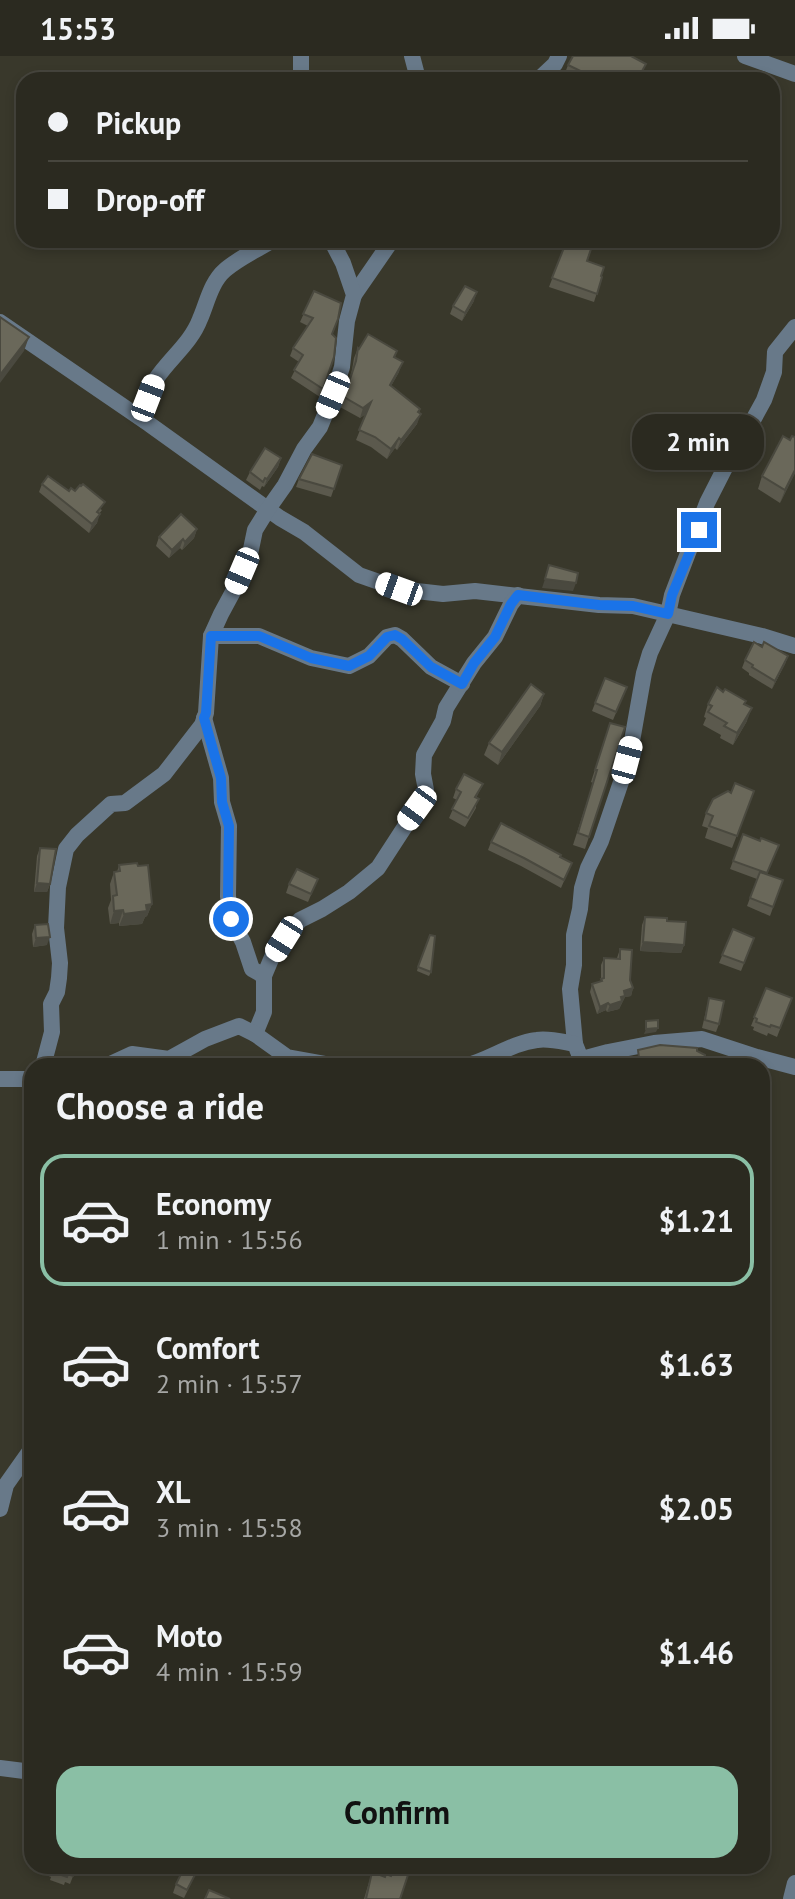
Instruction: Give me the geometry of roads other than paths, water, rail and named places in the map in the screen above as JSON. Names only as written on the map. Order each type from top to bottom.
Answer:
[{"type":"street","points":[[546,72],[559,56]]},
{"type":"street","points":[[745,56],[795,74]]},
{"type":"street","points":[[144,420],[155,380],[188,342],[218,278],[224,270],[260,248]]},
{"type":"street","points":[[335,248],[354,295]]},
{"type":"street","points":[[45,1058],[52,1032],[51,1004],[59,978],[56,928],[58,887],[66,849],[111,804],[125,803],[164,774],[204,718],[211,636],[250,554],[255,530],[320,427],[342,367],[347,321],[354,295],[386,248]]},
{"type":"street","points":[[0,322],[304,532],[359,575],[399,589],[443,594],[475,591],[633,606],[795,646]]},
{"type":"street","points":[[577,1056],[570,989],[582,888],[622,779],[644,673],[707,503],[764,400],[774,372],[775,352],[795,327]]},
{"type":"street","points":[[255,1034],[264,1012],[264,976],[272,957],[300,920],[349,892],[378,868],[426,790],[424,755],[443,721],[446,708],[474,663],[495,637],[518,595]]},
{"type":"street","points":[[211,636],[259,636],[311,658],[349,666],[369,656],[387,637],[395,635],[431,667],[462,684]]},
{"type":"street","points":[[204,718],[221,778],[222,802],[229,826],[228,896],[231,919],[252,969],[264,976]]},
{"type":"street","points":[[548,1040],[574,1023]]},
{"type":"street","points":[[171,1058],[205,1039],[239,1026],[293,1058]]},
{"type":"street","points":[[488,1058],[513,1046],[537,1040],[548,1040],[577,1056],[654,1043],[702,1039],[761,1058]]},
{"type":"street","points":[[123,1058],[132,1054],[143,1058]]},
{"type":"street","points":[[770,1060],[795,1067]]},
{"type":"street","points":[[0,1079],[24,1079]]},
{"type":"street","points":[[0,1509],[6,1485],[24,1459]]},
{"type":"street","points":[[0,1768],[24,1771]]},
{"type":"street","points":[[791,1899],[795,1883]]}]
